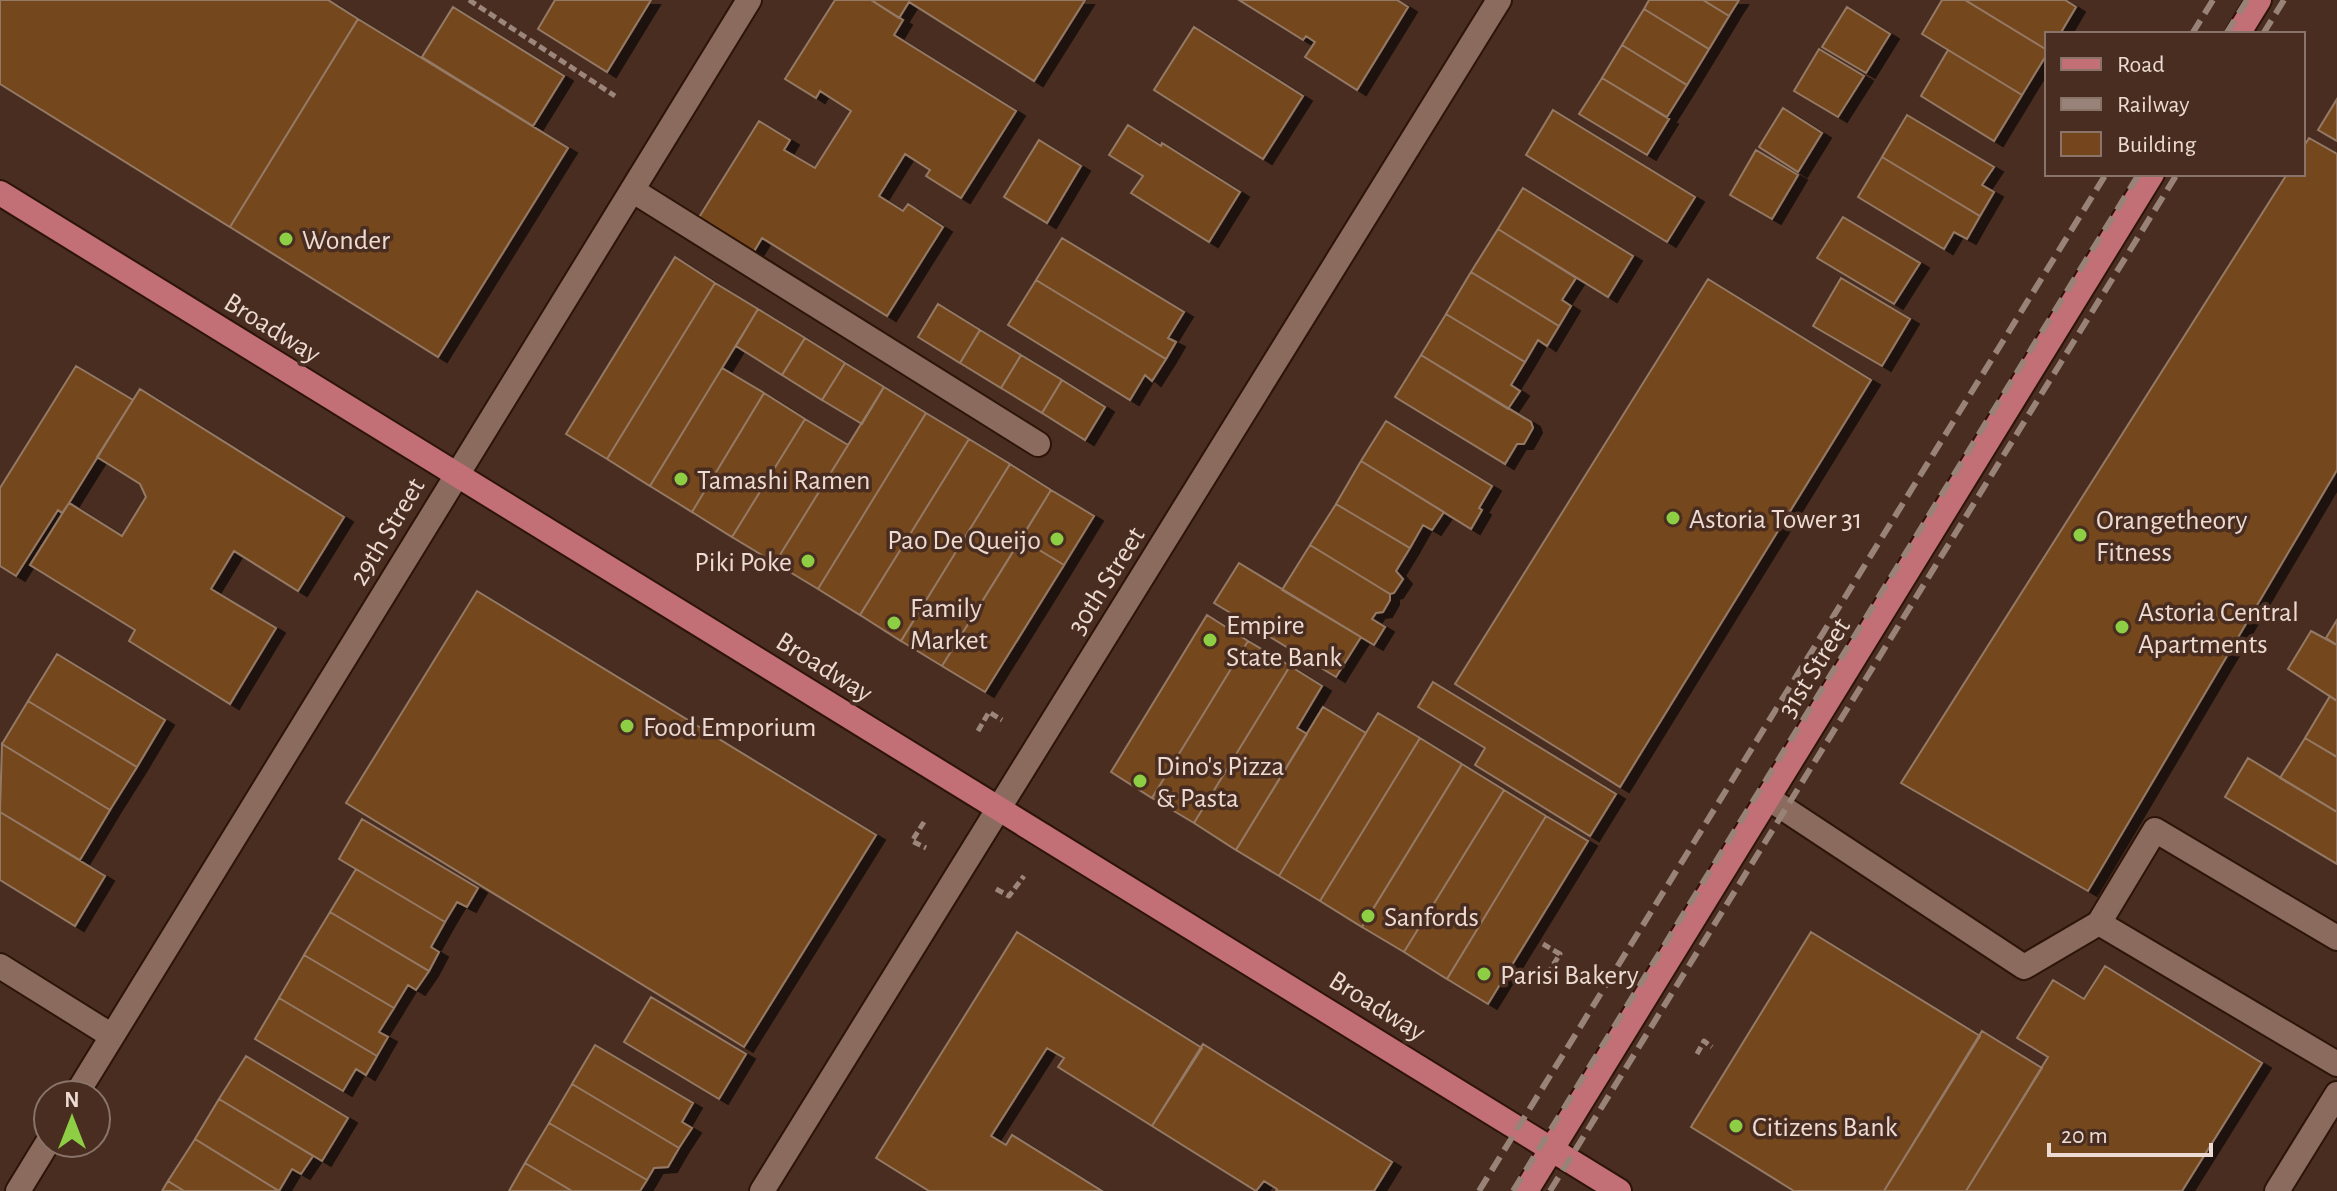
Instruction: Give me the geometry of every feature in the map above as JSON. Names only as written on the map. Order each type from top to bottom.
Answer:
[{"type":"main road","points":[[2239,32],[2259,0]]},
{"type":"main road","name":"31st Street","points":[[1526,1191],[2151,176]]},
{"type":"main road","name":"Broadway","points":[[0,193],[1619,1191]]},
{"type":"street","name":"29th Street","points":[[86,1079],[749,0]]},
{"type":"street","name":"30th Street","points":[[762,1191],[1499,0]]},
{"type":"street","points":[[632,190],[1038,444]]},
{"type":"street","points":[[1768,798],[2024,967],[2099,923],[2155,830],[2337,938]]},
{"type":"street","points":[[2099,923],[2337,1064]]},
{"type":"street","points":[[0,966],[112,1036]]},
{"type":"street","points":[[2277,1191],[2337,1094]]},
{"type":"street","points":[[18,1191],[38,1159]]},
{"type":"path","points":[[469,0],[615,96]]},
{"type":"path","points":[[978,731],[989,712],[1002,720]]},
{"type":"path","points":[[924,822],[912,841],[930,850]]},
{"type":"path","points":[[995,888],[1009,896],[1024,876]]},
{"type":"path","points":[[1543,944],[1560,954],[1550,970]]},
{"type":"path","points":[[1697,1054],[1704,1041],[1712,1047]]},
{"type":"building","points":[[0,0],[328,0],[358,19],[230,227],[0,84]]},
{"type":"building","points":[[555,0],[651,0],[607,72],[538,29]]},
{"type":"building","points":[[835,0],[871,0],[903,20],[894,35],[1016,111],[961,198],[926,176],[930,170],[905,154],[879,196],[903,211],[908,204],[943,227],[887,316],[762,238],[753,253],[698,219],[759,121],[790,140],[784,150],[815,168],[851,111],[820,91],[816,98],[785,79]]},
{"type":"building","points":[[871,0],[1085,0],[1034,81],[909,2],[899,18]]},
{"type":"building","points":[[1239,0],[1397,0],[1408,7],[1357,90],[1305,57],[1315,42],[1306,36],[1303,40]]},
{"type":"building","points":[[1649,0],[1703,0],[1729,16],[1709,49],[1644,9]]},
{"type":"building","points":[[1703,0],[1739,0],[1729,16]]},
{"type":"building","points":[[1942,0],[1965,0],[2045,49],[2045,57],[2022,95],[1922,34]]},
{"type":"building","points":[[1965,0],[2065,0],[2076,7],[2061,32],[2045,32],[2045,49]]},
{"type":"building","points":[[453,7],[564,76],[533,126],[422,57]]},
{"type":"building","points":[[1847,7],[1890,34],[1866,73],[1822,47]]},
{"type":"building","points":[[1644,9],[1709,49],[1687,85],[1622,45]]},
{"type":"building","points":[[358,19],[568,148],[438,357],[230,227]]},
{"type":"building","points":[[1194,27],[1303,96],[1263,159],[1154,90]]},
{"type":"building","points":[[1622,45],[1687,85],[1667,117],[1602,78]]},
{"type":"building","points":[[1819,49],[1864,76],[1838,117],[1794,91]]},
{"type":"building","points":[[1948,50],[2022,95],[1994,141],[1921,96]]},
{"type":"building","points":[[1602,78],[1669,119],[1647,155],[1579,114]]},
{"type":"building","points":[[2337,99],[2337,141],[2318,130]]},
{"type":"building","points":[[1783,108],[1822,133],[1798,172],[1759,147]]},
{"type":"building","points":[[1553,110],[1695,197],[1667,242],[1526,155]]},
{"type":"building","points":[[1907,115],[1994,167],[1982,185],[1994,192],[1980,216],[1882,157]]},
{"type":"building","points":[[1128,125],[1240,192],[1209,242],[1131,193],[1143,176],[1109,155]]},
{"type":"building","name":"Astoria Central Apartments","points":[[2309,138],[2337,154],[2337,470],[2088,891],[1901,783],[2286,176],[2305,176],[2305,145]]},
{"type":"building","points":[[1039,140],[1081,166],[1047,223],[1004,197]]},
{"type":"building","points":[[1756,150],[1798,175],[1772,219],[1730,195]]},
{"type":"building","points":[[1882,157],[1980,216],[1967,239],[1954,232],[1944,249],[1858,197]]},
{"type":"building","points":[[1523,188],[1633,256],[1608,297],[1498,229]]},
{"type":"building","points":[[1843,217],[1920,263],[1894,304],[1817,258]]},
{"type":"building","points":[[1498,229],[1576,278],[1562,300],[1571,306],[1559,326],[1471,272]]},
{"type":"building","points":[[1062,238],[1184,312],[1168,338],[1176,342],[1166,359],[1036,280]]},
{"type":"building","points":[[675,257],[715,283],[607,459],[566,434]]},
{"type":"building","points":[[1471,272],[1559,326],[1547,346],[1538,340],[1525,362],[1446,314]]},
{"type":"building","points":[[1841,278],[1910,319],[1882,366],[1813,326]]},
{"type":"building","name":"Astoria Tower 31","points":[[1708,279],[1871,380],[1620,787],[1455,684]]},
{"type":"building","points":[[1036,280],[1166,359],[1152,381],[1145,375],[1130,400],[1008,325]]},
{"type":"building","points":[[715,283],[758,309],[650,486],[607,459]]},
{"type":"building","points":[[938,304],[980,330],[960,363],[918,337]]},
{"type":"building","points":[[758,309],[805,338],[782,375],[736,346]]},
{"type":"building","points":[[1446,314],[1525,362],[1511,385],[1520,391],[1508,409],[1421,355]]},
{"type":"building","points":[[980,330],[1021,355],[1001,388],[960,363]]},
{"type":"building","points":[[805,338],[845,363],[822,400],[782,375]]},
{"type":"building","points":[[1021,355],[1062,380],[1042,413],[1001,388]]},
{"type":"building","points":[[1421,355],[1531,422],[1533,428],[1524,444],[1517,444],[1505,464],[1395,397]]},
{"type":"building","points":[[845,363],[884,387],[862,424],[822,400]]},
{"type":"building","points":[[76,366],[133,400],[69,503],[62,513],[58,510],[16,576],[0,566],[0,488]]},
{"type":"building","points":[[722,368],[764,393],[692,512],[650,486]]},
{"type":"building","points":[[1062,380],[1105,407],[1085,440],[1042,413]]},
{"type":"building","points":[[884,387],[926,413],[818,589],[775,563]]},
{"type":"building","points":[[140,389],[344,517],[298,591],[234,551],[211,589],[276,628],[230,704],[129,641],[135,630],[30,565],[69,503],[122,536],[146,497],[140,484],[97,457]]},
{"type":"building","points":[[764,393],[805,419],[732,537],[692,512]]},
{"type":"building","points":[[926,413],[969,439],[860,615],[818,589]]},
{"type":"building","points":[[805,419],[848,445],[775,563],[732,537]]},
{"type":"building","points":[[1386,421],[1492,486],[1471,529],[1361,461]]},
{"type":"building","points":[[969,439],[1010,464],[901,641],[860,615]]},
{"type":"building","points":[[1361,461],[1444,512],[1432,530],[1423,525],[1410,548],[1336,504]]},
{"type":"building","points":[[1010,464],[1051,490],[942,666],[901,641]]},
{"type":"building","points":[[1051,490],[1094,516],[1064,565],[1021,539]]},
{"type":"building","points":[[1336,504],[1410,548],[1396,571],[1403,579],[1394,593],[1390,594],[1310,545]]},
{"type":"building","points":[[1021,539],[1064,565],[985,692],[942,666]]},
{"type":"building","points":[[1310,545],[1390,594],[1383,612],[1376,613],[1372,619],[1385,627],[1374,645],[1282,590]]},
{"type":"building","points":[[1239,563],[1361,637],[1336,677],[1214,603]]},
{"type":"building","points":[[477,591],[876,835],[744,1047],[346,803]]},
{"type":"building","points":[[1207,615],[1248,641],[1152,798],[1111,772]]},
{"type":"building","points":[[2337,620],[2337,645],[2326,638]]},
{"type":"building","points":[[2311,631],[2337,645],[2337,701],[2288,669]]},
{"type":"building","points":[[1248,641],[1290,666],[1194,823],[1152,798]]},
{"type":"building","points":[[57,654],[165,720],[137,767],[28,701]]},
{"type":"building","points":[[1290,666],[1322,686],[1297,728],[1307,734],[1236,850],[1194,823]]},
{"type":"building","points":[[1433,682],[1616,794],[1590,836],[1475,765],[1485,748],[1418,707]]},
{"type":"building","points":[[2330,696],[2337,701],[2337,757],[2305,738]]},
{"type":"building","points":[[28,701],[137,767],[110,810],[2,744]]},
{"type":"building","points":[[1323,707],[1366,733],[1279,876],[1236,850]]},
{"type":"building","points":[[1378,713],[1420,738],[1320,901],[1279,876]]},
{"type":"building","points":[[1420,738],[1462,764],[1362,927],[1320,901]]},
{"type":"building","points":[[2305,738],[2337,757],[2337,812],[2280,778]]},
{"type":"building","points":[[2,744],[110,810],[80,860],[0,812]]},
{"type":"building","points":[[2248,758],[2337,812],[2337,864],[2225,797]]},
{"type":"building","points":[[1462,764],[1504,790],[1404,952],[1362,927]]},
{"type":"building","points":[[1504,790],[1546,816],[1447,979],[1404,952]]},
{"type":"building","points":[[0,812],[105,876],[75,926],[0,880]]},
{"type":"building","points":[[1546,816],[1588,841],[1488,1004],[1447,979]]},
{"type":"building","points":[[362,819],[478,888],[467,907],[457,902],[445,922],[339,859]]},
{"type":"building","points":[[356,869],[445,922],[431,947],[439,952],[429,971],[330,912]]},
{"type":"building","points":[[330,912],[429,971],[416,990],[408,985],[394,1008],[304,955]]},
{"type":"building","points":[[1017,932],[1202,1048],[1152,1126],[1058,1067],[1064,1058],[1047,1048],[991,1136],[1006,1145],[1012,1135],[1102,1191],[929,1191],[876,1158]]},
{"type":"building","points":[[1811,932],[1980,1036],[1884,1191],[1794,1191],[1691,1127]]},
{"type":"building","points":[[304,955],[394,1008],[379,1032],[388,1037],[377,1056],[279,998]]},
{"type":"building","points":[[2105,966],[2262,1063],[2182,1191],[1966,1191],[2048,1057],[2017,1038],[2053,980],[2084,999]]},
{"type":"building","points":[[651,997],[746,1054],[719,1099],[624,1042]]},
{"type":"building","points":[[279,998],[377,1056],[366,1075],[356,1069],[343,1091],[255,1039]]},
{"type":"building","points":[[1982,1031],[2042,1068],[1966,1191],[1884,1191]]},
{"type":"building","points":[[1203,1044],[1392,1162],[1374,1191],[1276,1191],[1264,1181],[1256,1191],[1152,1126]]},
{"type":"building","points":[[595,1045],[693,1103],[682,1122],[692,1128],[679,1148],[572,1084]]},
{"type":"building","points":[[246,1056],[348,1118],[322,1161],[219,1099]]},
{"type":"building","points":[[572,1084],[679,1148],[668,1167],[654,1168],[647,1180],[549,1123]]},
{"type":"building","points":[[219,1099],[313,1156],[301,1174],[292,1169],[279,1191],[195,1139]]},
{"type":"building","points":[[549,1123],[647,1180],[640,1191],[572,1191],[525,1163]]},
{"type":"building","points":[[195,1139],[279,1191],[184,1191],[168,1181]]},
{"type":"building","points":[[525,1163],[572,1191],[509,1191]]},
{"type":"building","points":[[168,1181],[184,1191],[162,1191]]},
{"type":"railway","points":[[2193,32],[2213,0]]},
{"type":"railway","points":[[2227,32],[2247,0]]},
{"type":"railway","points":[[2264,32],[2284,0]]},
{"type":"railway","points":[[1479,1191],[2105,176]]},
{"type":"railway","points":[[1513,1191],[2138,176]]},
{"type":"railway","points":[[1550,1191],[2176,176]]},
{"type":"place","name":"Wonder","points":[[286,239]]},
{"type":"place","name":"Tamashi Ramen","points":[[681,479]]},
{"type":"place","name":"Astoria Tower 31","points":[[1673,518]]},
{"type":"place","name":"Orangetheory Fitness","points":[[2080,535]]},
{"type":"place","name":"Pao De Queijo","points":[[1057,539]]},
{"type":"place","name":"Piki Poke","points":[[808,561]]},
{"type":"place","name":"Family Market","points":[[894,623]]},
{"type":"place","name":"Astoria Central Apartments","points":[[2122,627]]},
{"type":"place","name":"Empire State Bank","points":[[1210,640]]},
{"type":"place","name":"Food Emporium","points":[[627,726]]},
{"type":"place","name":"Dino's Pizza & Pasta","points":[[1140,781]]},
{"type":"place","name":"Sanfords","points":[[1368,916]]},
{"type":"place","name":"Parisi Bakery","points":[[1484,974]]},
{"type":"place","name":"Citizens Bank","points":[[1736,1126]]}]
